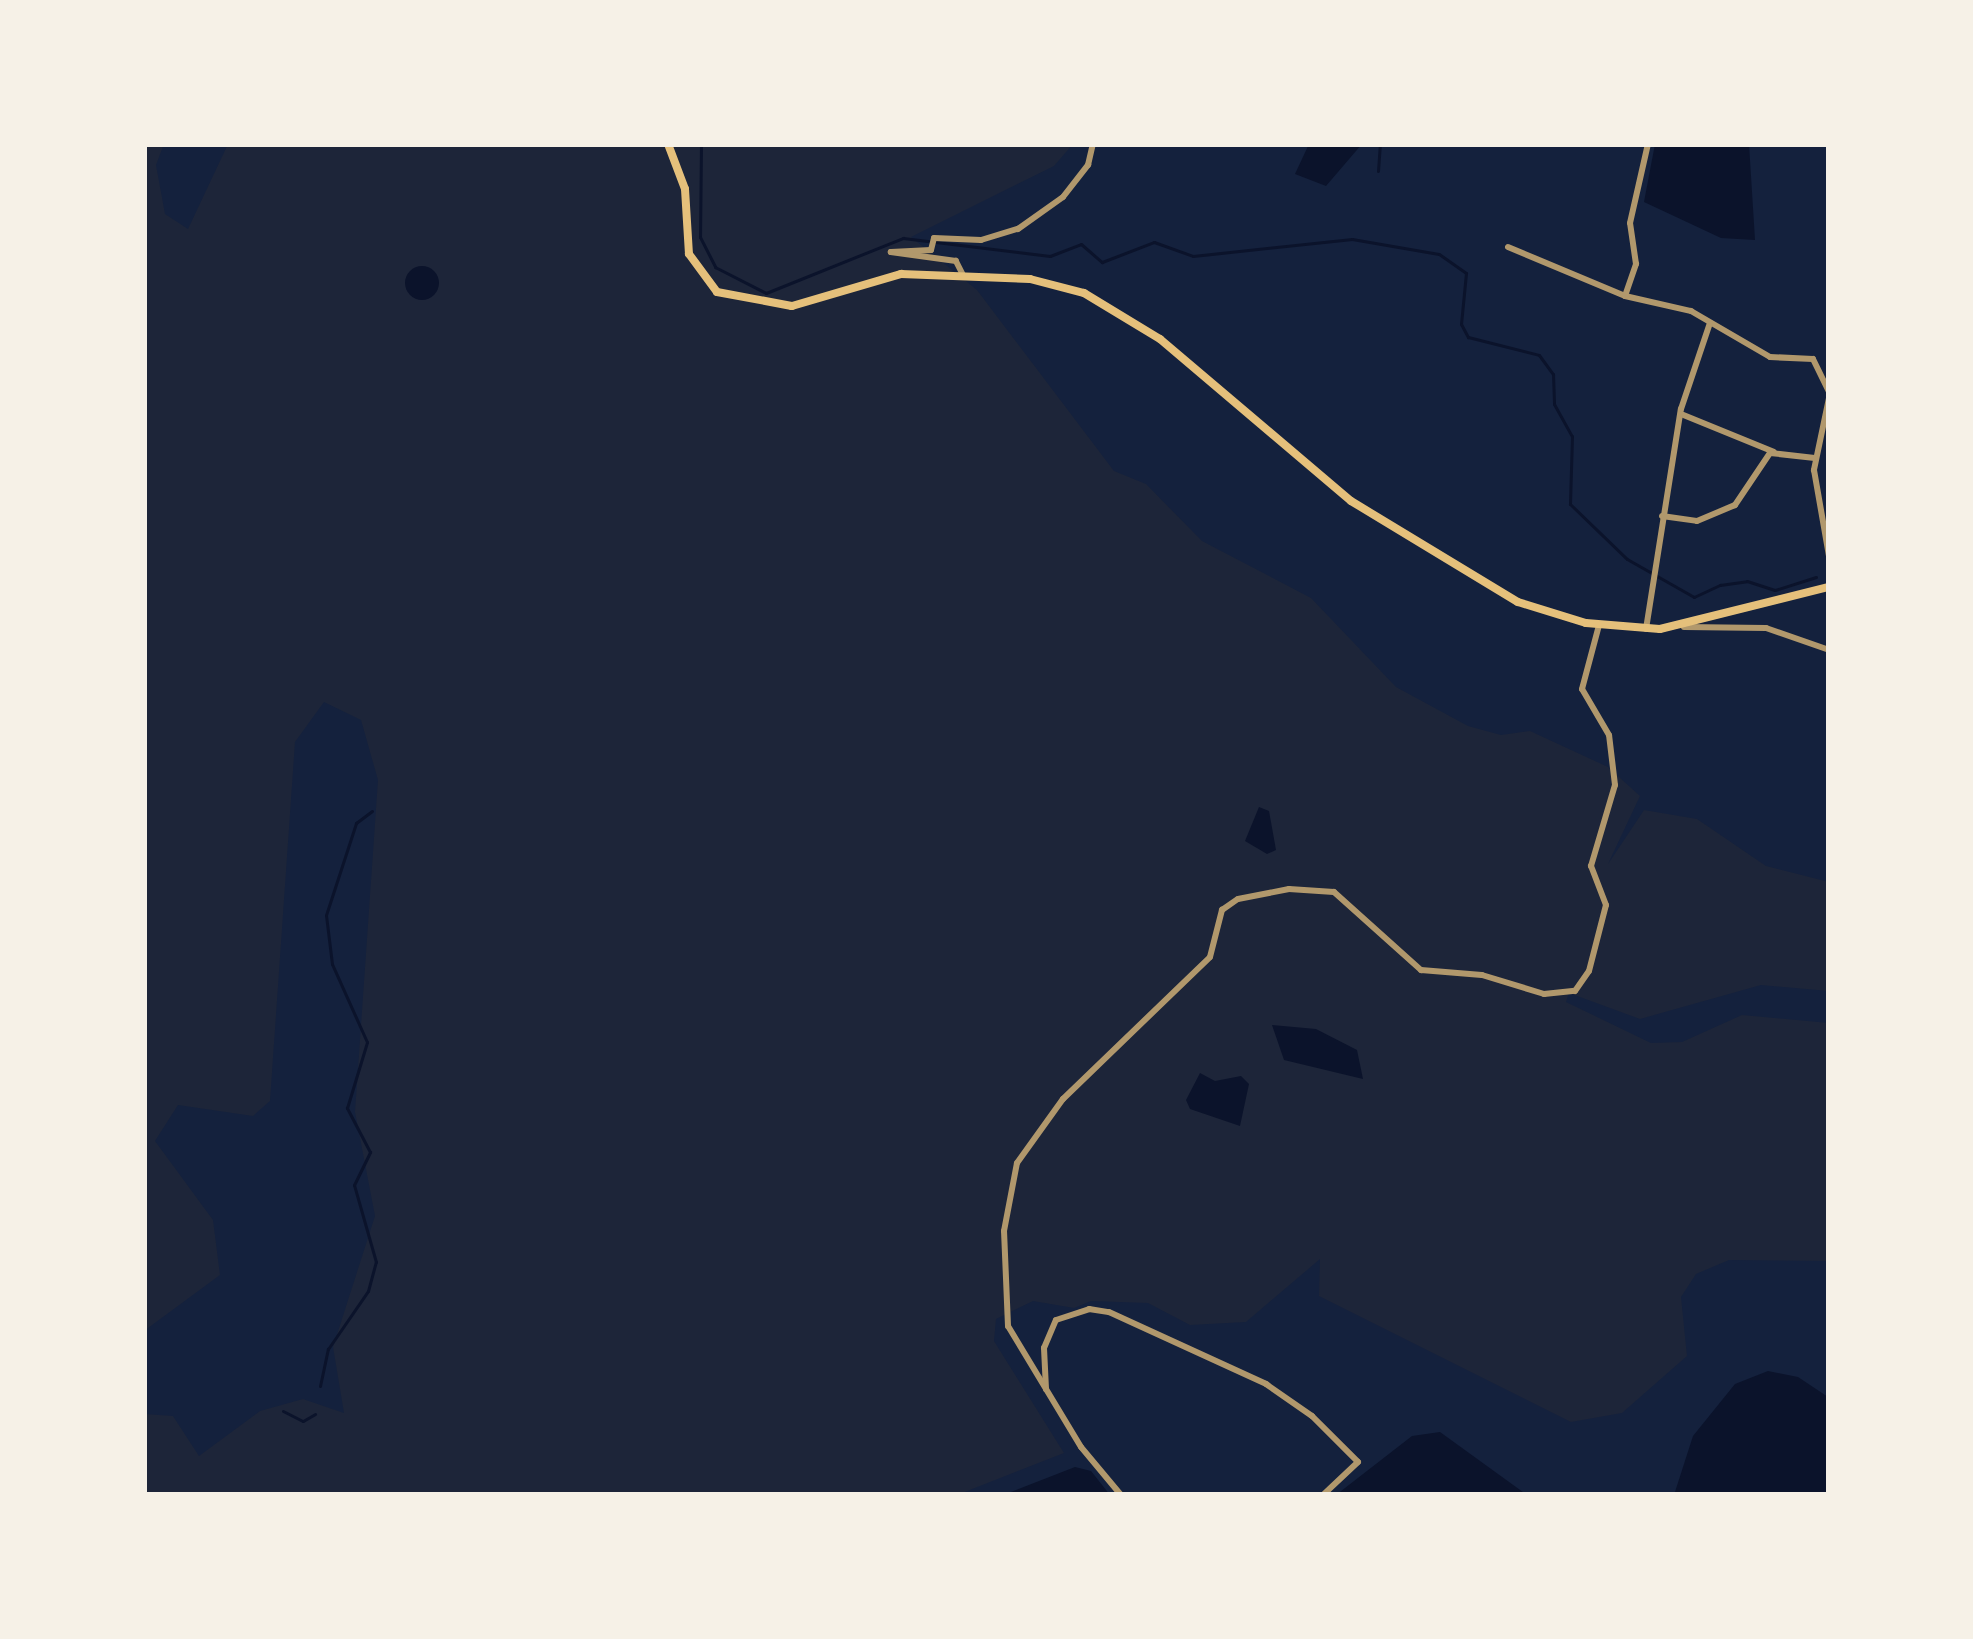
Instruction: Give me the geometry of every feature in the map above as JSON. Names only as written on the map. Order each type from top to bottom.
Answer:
[{"type":"main road","points":[[668,144],[685,189],[689,254],[705,282],[730,298],[792,306],[878,277],[963,275],[1047,282],[1103,302],[1160,339],[1351,501],[1518,602],[1599,625],[1646,629],[1684,626],[1829,586]]},
{"type":"street","points":[[963,275],[956,261],[891,252],[931,250],[934,238],[981,240],[1018,229],[1063,197],[1088,166],[1093,144]]},
{"type":"street","points":[[1625,296],[1636,263],[1630,223],[1648,144]]},
{"type":"street","points":[[1508,247],[1625,296],[1690,310],[1770,357],[1813,359],[1829,395],[1815,458],[1829,556]]},
{"type":"street","points":[[1646,629],[1681,414],[1710,323]]},
{"type":"street","points":[[1681,414],[1774,452],[1815,458]]},
{"type":"street","points":[[1662,515],[1697,520],[1735,505],[1774,452]]},
{"type":"street","points":[[1121,1495],[1046,1390],[1004,1310],[1011,1176],[1063,1099],[1210,957],[1228,904],[1289,889],[1334,892],[1420,970],[1482,975],[1557,995],[1582,982],[1606,905],[1591,866],[1616,785],[1609,734],[1582,689],[1599,625]]},
{"type":"street","points":[[1684,626],[1766,628],[1829,650]]},
{"type":"street","points":[[1046,1390],[1044,1348],[1056,1320],[1070,1312],[1109,1312],[1266,1384],[1312,1416],[1358,1462],[1323,1495]]},
{"type":"shaded area","points":[[144,144],[164,144],[156,165],[165,214],[188,229],[228,144],[1073,144],[1054,166],[911,237],[977,290],[1114,471],[1146,484],[1202,541],[1311,598],[1396,687],[1468,726],[1501,735],[1530,731],[1608,767],[1640,796],[1608,864],[1644,810],[1697,819],[1766,866],[1829,882],[1829,991],[1761,985],[1640,1019],[1569,993],[1566,1002],[1651,1043],[1682,1042],[1742,1015],[1829,1023],[1829,1261],[1729,1260],[1696,1274],[1681,1297],[1687,1356],[1622,1413],[1571,1422],[1319,1296],[1320,1259],[1246,1322],[1190,1325],[1148,1303],[1091,1301],[1074,1308],[1033,1301],[996,1319],[994,1341],[1064,1453],[957,1495],[144,1495],[144,1414],[173,1416],[199,1456],[260,1411],[303,1399],[344,1413],[333,1347],[375,1216],[355,1112],[378,780],[361,720],[324,702],[295,742],[270,1101],[253,1116],[178,1105],[155,1141],[213,1220],[220,1275],[144,1331]]},
{"type":"shaded area","points":[[1309,144],[1362,144],[1326,186],[1295,174]]},
{"type":"shaded area","points":[[1655,144],[1749,144],[1755,240],[1721,238],[1644,202]]},
{"type":"shaded area","points":[[422,266],[434,271],[439,283],[434,295],[422,300],[410,295],[405,283],[410,271]]},
{"type":"shaded area","points":[[1259,807],[1269,811],[1276,850],[1267,854],[1245,841]]},
{"type":"shaded area","points":[[1272,1025],[1316,1029],[1357,1050],[1363,1079],[1284,1060]]},
{"type":"shaded area","points":[[1200,1073],[1215,1081],[1241,1076],[1249,1084],[1240,1126],[1190,1109],[1186,1100]]},
{"type":"shaded area","points":[[1768,1371],[1798,1377],[1828,1397],[1829,1495],[1674,1495],[1693,1436],[1735,1384]]},
{"type":"shaded area","points":[[1440,1432],[1527,1495],[1336,1495],[1412,1436]]},
{"type":"shaded area","points":[[1075,1467],[1091,1471],[1110,1495],[1003,1495]]},
{"type":"waterway","points":[[701,144],[700,237],[715,267],[766,293],[903,238],[1050,256],[1081,244],[1102,262],[1154,242],[1193,256],[1352,239],[1439,254],[1466,273],[1461,324],[1468,337],[1539,355],[1553,374],[1554,404],[1572,436],[1570,504],[1627,559],[1694,597],[1720,585],[1747,581],[1775,590],[1816,577]]},
{"type":"waterway","points":[[1378,171],[1380,144]]},
{"type":"waterway","points":[[320,1386],[328,1349],[368,1291],[376,1262],[354,1185],[370,1152],[347,1108],[367,1042],[332,964],[326,915],[356,823],[372,811]]},
{"type":"waterway","points":[[283,1411],[303,1421],[315,1414]]}]
